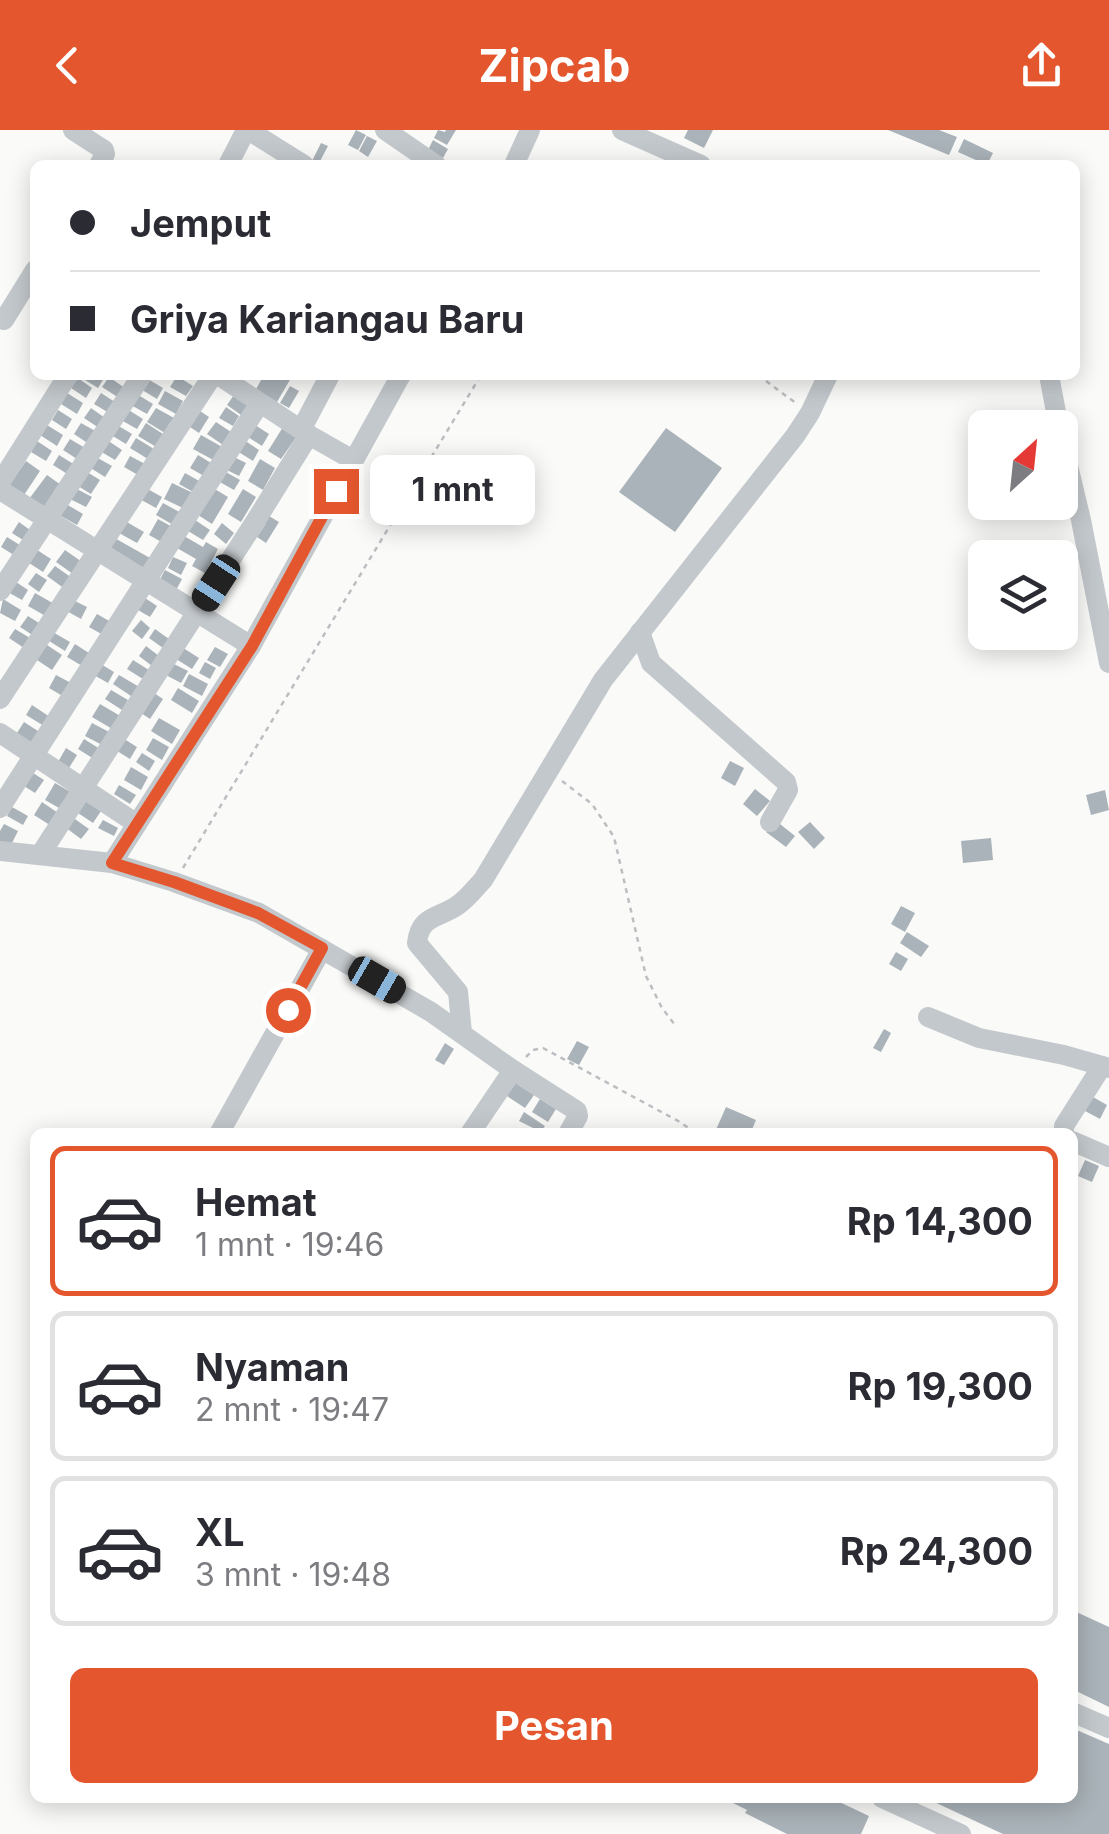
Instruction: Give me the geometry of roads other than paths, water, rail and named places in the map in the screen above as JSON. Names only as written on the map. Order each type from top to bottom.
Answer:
[{"type":"street","points":[[73,130],[104,150],[102,160]]},
{"type":"street","points":[[231,160],[247,130],[296,160]]},
{"type":"street","points":[[385,130],[429,160]]},
{"type":"street","points":[[516,160],[530,130]]},
{"type":"street","points":[[622,130],[690,160]]},
{"type":"street","points":[[4,320],[30,278]]},
{"type":"street","points":[[65,380],[0,486],[252,646]]},
{"type":"street","points":[[0,591],[139,380]]},
{"type":"street","points":[[0,699],[212,380]]},
{"type":"street","points":[[223,380],[353,460]]},
{"type":"street","points":[[112,863],[252,646],[397,380]]},
{"type":"street","points":[[462,1033],[458,992],[418,943],[419,930],[430,918],[464,900],[482,880],[603,680],[795,436],[826,380]]},
{"type":"street","points":[[1050,380],[1056,410]]},
{"type":"street","points":[[40,855],[196,612],[305,432],[326,382]]},
{"type":"street","points":[[0,808],[260,403]]},
{"type":"street","points":[[1078,511],[1109,659]]},
{"type":"street","points":[[640,632],[651,663],[786,782],[788,790],[770,822]]},
{"type":"street","points":[[0,734],[137,824]]},
{"type":"street","points":[[0,850],[112,863],[258,913],[431,1012],[577,1111],[571,1128]]},
{"type":"street","points":[[222,1128],[322,948]]},
{"type":"street","points":[[928,1017],[979,1038],[1105,1067],[1064,1128]]},
{"type":"street","points":[[474,1128],[513,1070]]},
{"type":"street","points":[[1089,1086],[1109,1095]]},
{"type":"street","points":[[1078,1144],[1109,1158]]},
{"type":"street","points":[[1078,1715],[1109,1728]]},
{"type":"street","points":[[909,1803],[961,1834]]}]
